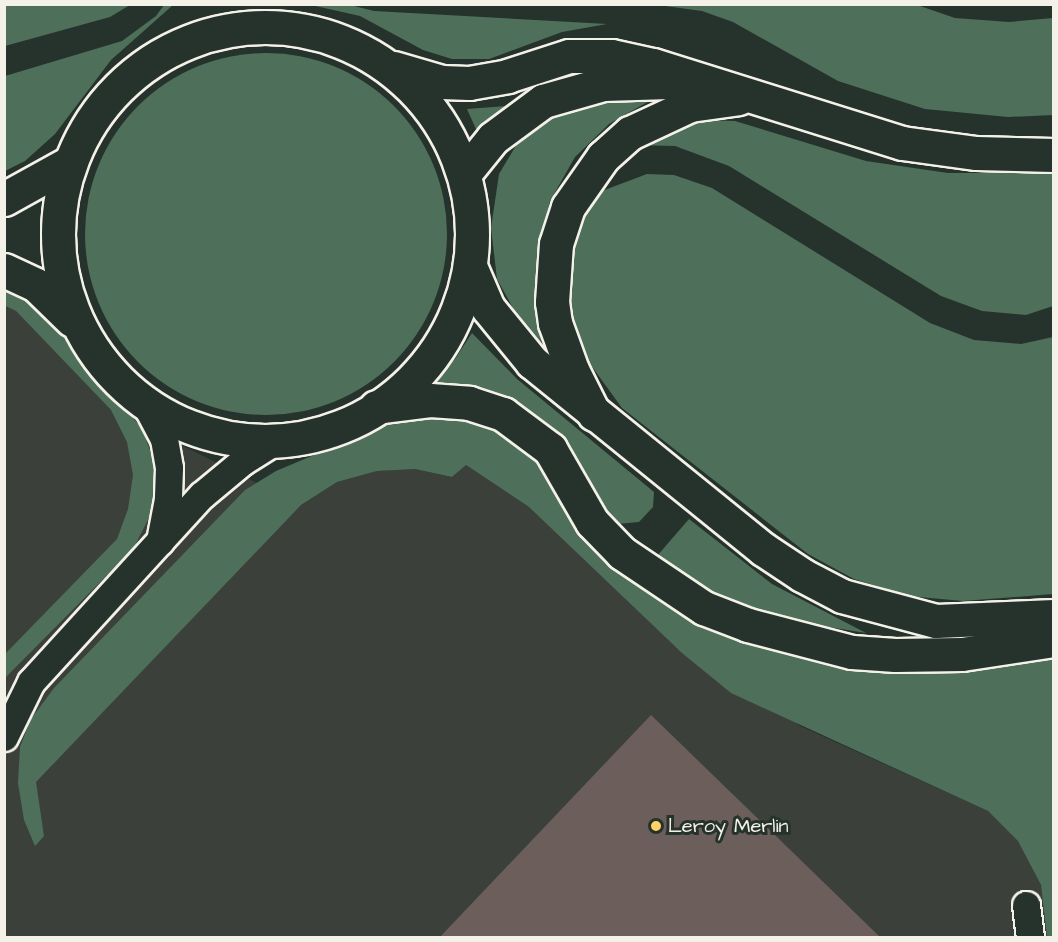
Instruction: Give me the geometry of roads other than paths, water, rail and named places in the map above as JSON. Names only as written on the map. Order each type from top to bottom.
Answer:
[{"type":"main road","points":[[387,66],[417,92],[440,121],[464,174],[473,223],[470,266],[459,315],[448,339],[415,378],[376,407],[320,433],[275,441],[210,433],[144,402],[108,371],[80,328],[64,287],[59,256],[60,205],[69,163],[83,133],[114,93],[165,52],[197,37],[235,28],[290,28],[330,37],[387,66],[442,82],[469,83],[507,76],[556,59],[598,55],[632,60],[902,143],[976,153],[1053,155]]},
{"type":"main road","points":[[464,174],[509,124],[533,106],[564,93],[603,84],[707,82]]},
{"type":"main road","points":[[595,415],[572,370],[554,313],[553,263],[568,207],[603,157],[646,122],[690,105],[754,98]]},
{"type":"main road","points":[[4,199],[69,163]]},
{"type":"main road","points":[[470,266],[488,308],[509,336],[551,380],[782,563],[842,596],[936,621],[987,622],[1053,616]]},
{"type":"main road","points":[[4,270],[36,285],[80,328]]},
{"type":"main road","points":[[376,407],[430,400],[469,403],[503,414],[550,449],[592,522],[622,553],[704,608],[748,625],[852,652],[895,655],[962,654],[1053,640]]},
{"type":"street","points":[[144,402],[164,439],[169,468],[168,499],[159,546]]},
{"type":"street","points":[[4,700],[31,682],[159,546],[213,484],[275,441]]},
{"type":"street","points":[[4,737],[31,682]]},
{"type":"street","points":[[1026,905],[1030,938]]},
{"type":"place","name":"Leroy Merlin","points":[[656,826]]}]
